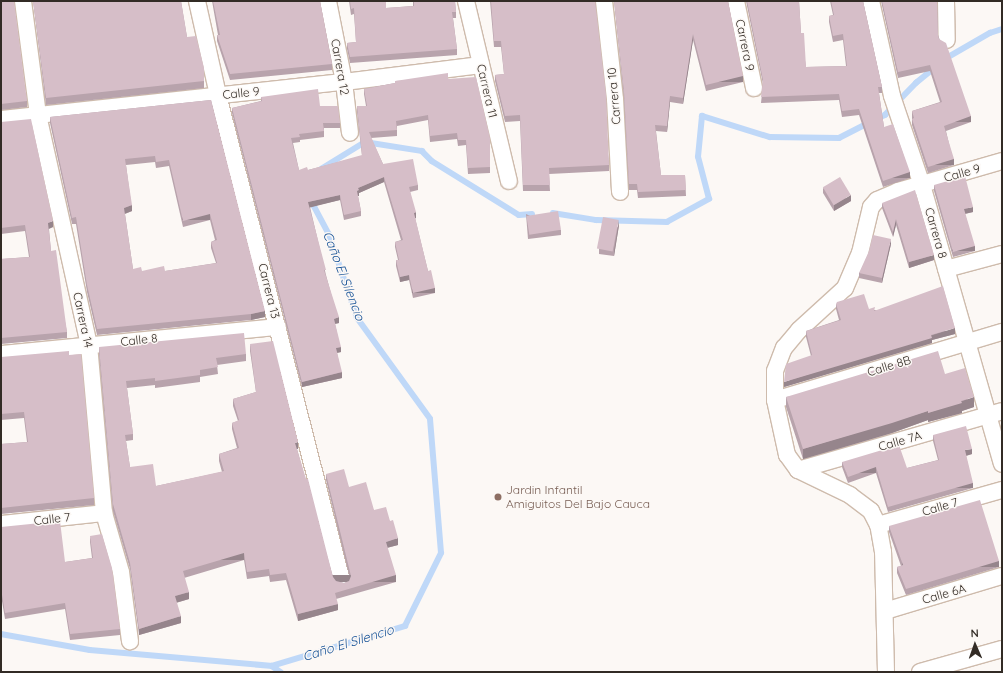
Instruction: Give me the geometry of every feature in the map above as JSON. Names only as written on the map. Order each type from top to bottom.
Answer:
[{"type":"street","name":"Carrera 14","points":[[23,1],[38,116],[89,345],[104,513],[121,572],[130,641]]},
{"type":"street","name":"Carrera 13","points":[[197,1],[218,95],[342,581]]},
{"type":"street","name":"Carrera 12","points":[[328,1],[344,82],[350,133]]},
{"type":"street","name":"Carrera 11","points":[[466,1],[509,181]]},
{"type":"street","name":"Carrera 10","points":[[604,1],[615,100],[620,192]]},
{"type":"street","name":"Carrera 9","points":[[736,1],[754,88]]},
{"type":"street","name":"Carrera 8","points":[[871,1],[892,96],[922,185],[967,342],[995,413],[1002,464]]},
{"type":"street","points":[[946,1],[947,40]]},
{"type":"street","name":"Calle 9","points":[[1,119],[344,82],[481,65]]},
{"type":"street","name":"Calle 9","points":[[798,470],[787,456],[775,400],[775,371],[784,348],[799,330],[845,288],[860,253],[871,207],[877,200],[898,191],[1002,161]]},
{"type":"street","points":[[946,269],[1002,254]]},
{"type":"street","name":"Calle 8","points":[[1,354],[278,327]]},
{"type":"street","name":"Calle 8B","points":[[775,400],[1002,332]]},
{"type":"street","name":"Calle 7A","points":[[798,470],[995,413]]},
{"type":"street","points":[[798,470],[850,495],[871,511],[878,525],[883,552],[886,672]]},
{"type":"street","name":"Calle 7","points":[[878,525],[1002,490]]},
{"type":"street","name":"Calle 7","points":[[1,524],[104,513]]},
{"type":"street","name":"Calle 6A","points":[[885,611],[1002,576]]},
{"type":"street","points":[[920,672],[1002,649]]},
{"type":"building","points":[[1,1],[14,1],[27,101],[1,104]]},
{"type":"building","points":[[33,1],[181,1],[187,37],[196,36],[204,68],[204,81],[46,98]]},
{"type":"building","points":[[213,1],[320,1],[332,64],[230,74],[217,35],[220,35]]},
{"type":"building","points":[[350,1],[386,1],[386,8],[414,6],[414,1],[455,1],[456,12],[452,12],[457,49],[350,57],[347,43],[356,42],[354,8],[351,9]]},
{"type":"building","points":[[491,1],[595,1],[606,94],[609,165],[549,168],[550,185],[523,185],[520,115],[505,116],[495,75],[504,74],[501,41],[494,41]]},
{"type":"building","points":[[614,1],[728,1],[743,76],[706,85],[693,34],[683,98],[670,96],[667,126],[655,125],[661,175],[685,175],[686,190],[638,192],[637,184],[629,184],[624,92]]},
{"type":"building","points":[[747,1],[799,1],[801,33],[804,33],[806,67],[847,66],[843,34],[833,36],[829,16],[834,15],[831,1],[863,1],[882,87],[878,87],[884,127],[893,124],[910,172],[883,181],[859,109],[842,111],[839,94],[761,97],[763,80]]},
{"type":"building","points":[[882,1],[937,1],[939,39],[946,43],[971,116],[944,126],[954,159],[928,167],[912,119],[914,118],[912,111],[942,102],[930,65],[898,72]]},
{"type":"building","points":[[448,73],[448,79],[476,77],[490,138],[490,167],[468,168],[466,140],[458,140],[457,133],[430,136],[428,115],[396,121],[397,130],[369,132],[383,164],[413,159],[418,185],[409,187],[416,212],[414,213],[428,271],[431,270],[435,288],[413,293],[409,275],[400,277],[396,260],[399,260],[395,242],[403,240],[384,177],[358,188],[359,190],[357,191],[361,211],[344,215],[340,195],[308,202],[326,270],[324,270],[339,317],[334,319],[341,347],[336,348],[342,372],[302,382],[232,108],[262,101],[261,97],[318,89],[320,106],[338,106],[340,123],[323,123],[324,131],[299,134],[300,137],[291,138],[299,170],[307,167],[308,170],[362,155],[357,106],[367,106],[364,89],[395,83],[395,81]]},
{"type":"building","points":[[211,100],[265,311],[251,314],[97,329],[87,285],[76,217],[72,218],[50,117]],"holes":[[[155,156],[156,162],[169,160],[183,221],[210,214],[217,240],[211,242],[217,263],[165,271],[164,266],[142,271],[141,267],[133,269],[124,208],[132,205],[125,159]]]},
{"type":"building","points":[[31,119],[53,221],[48,223],[51,251],[56,250],[67,332],[1,338],[1,259],[30,257],[25,225],[1,228],[1,122]]},
{"type":"building","points":[[965,176],[973,207],[964,209],[975,246],[953,252],[934,185]]},
{"type":"building","points":[[840,177],[851,195],[834,205],[823,187]]},
{"type":"building","points":[[915,190],[934,255],[909,262],[896,219],[893,232],[882,203]]},
{"type":"building","points":[[558,211],[561,230],[529,235],[526,216]]},
{"type":"building","points":[[603,217],[619,220],[613,251],[597,248]]},
{"type":"building","points":[[873,235],[891,239],[882,278],[859,273],[869,251]]},
{"type":"building","points":[[943,286],[955,328],[931,335],[932,338],[784,382],[786,364],[812,355],[806,331],[841,320],[836,304],[837,302],[864,294],[869,309],[875,307],[874,311]]},
{"type":"building","points":[[244,333],[246,354],[216,358],[218,367],[200,370],[200,375],[155,381],[155,378],[126,381],[133,434],[125,435],[130,467],[153,464],[156,486],[224,471],[219,454],[239,448],[232,423],[239,420],[233,399],[256,392],[250,344],[273,341],[298,442],[295,443],[306,479],[308,479],[333,577],[336,581],[344,583],[349,581],[351,576],[326,474],[344,469],[349,487],[366,482],[374,510],[386,507],[390,521],[393,520],[398,538],[386,542],[396,575],[335,593],[338,604],[298,614],[286,573],[270,575],[269,569],[247,572],[244,553],[183,571],[189,592],[175,596],[181,616],[139,629],[130,563],[113,504],[99,347]]},
{"type":"building","points":[[69,351],[69,355],[81,354],[94,498],[1,508],[1,444],[28,442],[24,412],[1,414],[1,357]]},
{"type":"building","points":[[938,351],[945,374],[965,368],[974,397],[961,401],[962,403],[928,413],[928,411],[803,449],[786,397]]},
{"type":"building","points":[[966,426],[972,449],[965,450],[973,483],[888,507],[876,467],[848,477],[842,462],[899,445],[907,468],[939,460],[933,435]]},
{"type":"building","points":[[980,500],[999,561],[906,589],[897,567],[903,565],[889,526]]},
{"type":"building","points":[[60,521],[65,562],[93,558],[90,536],[102,534],[112,568],[120,629],[70,634],[65,603],[5,613],[1,589],[1,527]]},
{"type":"waterway","name":"Caño El Silencio","points":[[945,59],[990,33],[1002,29]]},
{"type":"waterway","name":"Caño El Silencio","points":[[876,119],[885,115],[916,83],[936,67]]},
{"type":"waterway","name":"Caño El Silencio","points":[[553,213],[596,220],[667,222],[709,199],[698,157],[702,116],[770,137],[839,138],[868,123]]},
{"type":"waterway","name":"Caño El Silencio","points":[[321,169],[365,142],[422,151],[432,161],[519,215],[532,214]]},
{"type":"waterway","name":"Caño El Silencio","points":[[1,634],[90,650],[272,666],[405,626],[441,553],[430,419],[357,318],[329,235],[313,205],[313,200]]},
{"type":"waterway","points":[[272,666],[281,672]]},
{"type":"place","name":"Jardin Infantil Amiguitos Del Bajo Cauca","points":[[498,497]]}]
